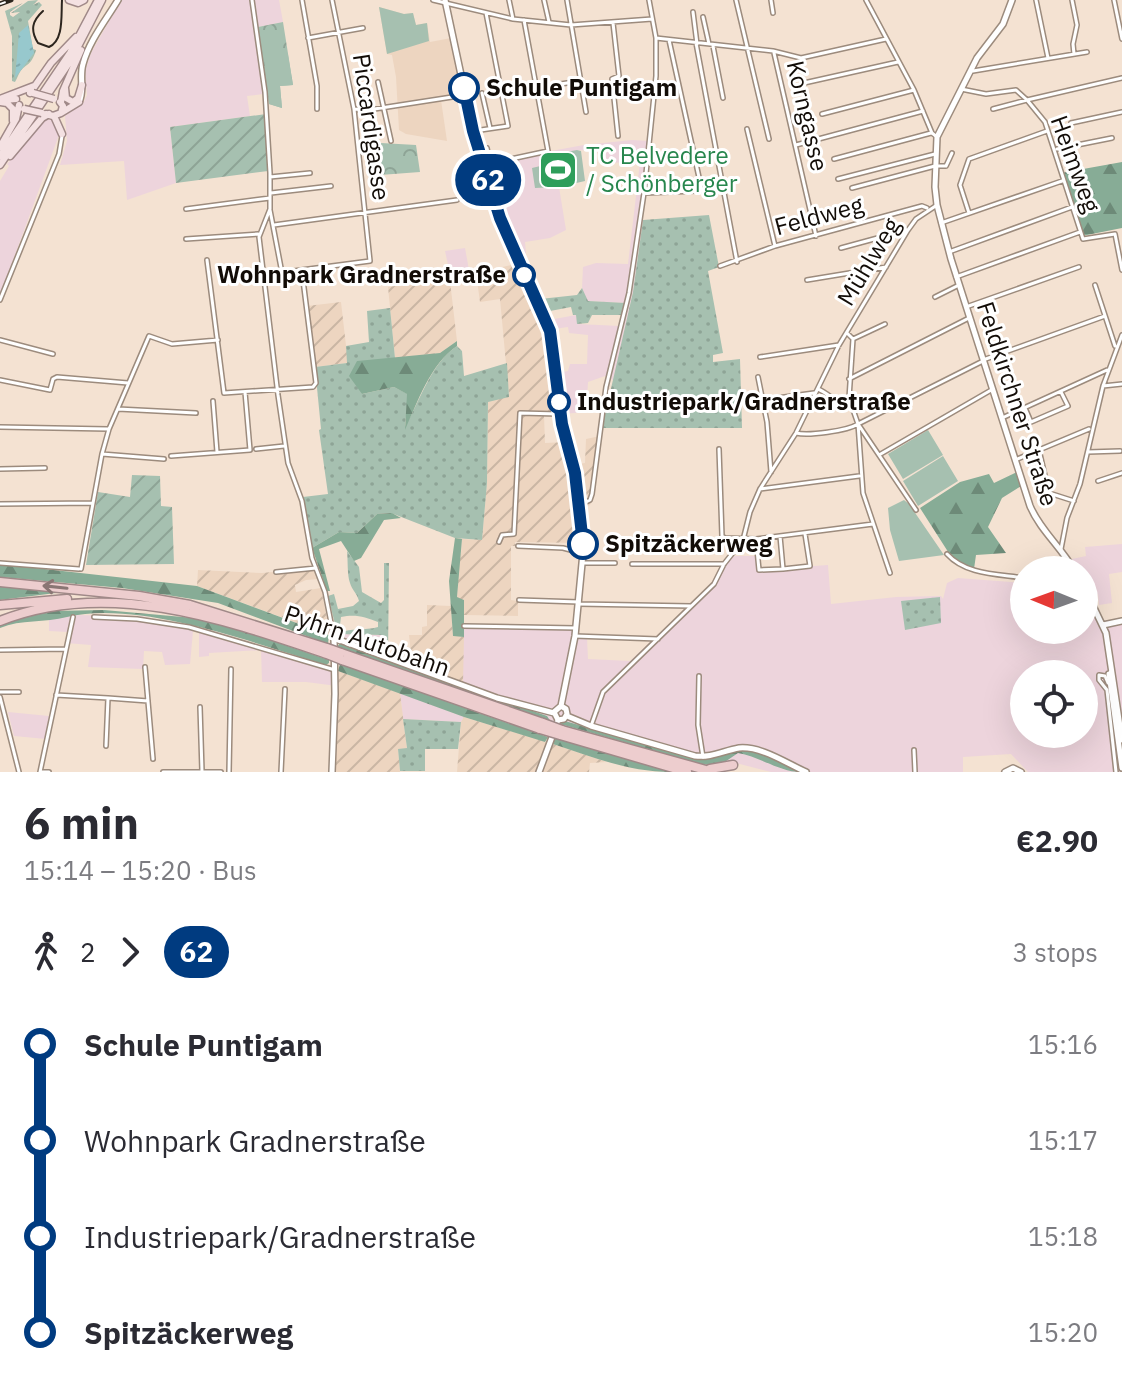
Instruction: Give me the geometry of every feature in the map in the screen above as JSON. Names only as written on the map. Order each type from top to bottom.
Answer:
[{"type":"highway","name":"Pyhrn Autobahn","points":[[0,582],[164,599],[211,611],[542,726],[713,772]]},
{"type":"highway","points":[[0,608],[46,600],[111,598],[211,611]]},
{"type":"highway","name":"Pyhrn Autobahn","points":[[0,621],[60,604],[113,603],[185,612],[327,651]]},
{"type":"highway","points":[[0,608],[60,604]]},
{"type":"highway","name":"Pyhrn Autobahn","points":[[558,729],[687,772]]},
{"type":"highway","points":[[701,769],[715,770],[733,765]]},
{"type":"main road","points":[[69,0],[78,3],[84,0]]},
{"type":"main road","points":[[0,156],[70,53],[100,0]]},
{"type":"main road","points":[[53,114],[100,0]]},
{"type":"main road","points":[[66,85],[66,98],[72,102],[78,98],[82,85],[85,58],[118,0]]},
{"type":"main road","name":"Feldkirchner Straße","points":[[1012,0],[1003,24],[979,55],[935,135],[937,205],[956,277],[1034,516],[1065,556]]},
{"type":"main road","points":[[445,1],[473,131],[487,164],[508,239],[549,327],[561,414],[580,505],[583,563],[575,636],[561,706]]},
{"type":"main road","points":[[32,93],[89,19]]},
{"type":"main road","points":[[0,166],[85,37]]},
{"type":"main road","points":[[0,100],[39,81]]},
{"type":"main road","points":[[0,147],[18,114],[20,93],[32,93],[71,106],[79,102],[83,95],[82,85]]},
{"type":"main road","points":[[0,100],[53,114]]},
{"type":"main road","points":[[0,100],[13,109],[11,128]]},
{"type":"main road","points":[[0,166],[42,118],[79,102]]},
{"type":"main road","points":[[53,114],[62,134]]},
{"type":"main road","points":[[1098,615],[1103,625],[1122,740]]},
{"type":"main road","points":[[1103,625],[1122,623]]},
{"type":"main road","points":[[1103,625],[1122,768]]},
{"type":"main road","points":[[332,772],[334,638],[497,698],[554,713]]},
{"type":"main road","points":[[558,729],[554,713],[561,706]]},
{"type":"main road","points":[[539,772],[567,716],[561,706]]},
{"type":"main road","points":[[567,716],[591,726],[703,757],[738,749],[757,749],[806,772]]},
{"type":"main road","points":[[1005,772],[1013,768],[1021,772]]},
{"type":"street","points":[[252,0],[267,105],[270,209],[282,273]]},
{"type":"street","points":[[302,0],[317,86],[317,109]]},
{"type":"street","name":"Piccardigasse","points":[[302,270],[370,261],[354,109],[332,0]]},
{"type":"street","points":[[433,0],[513,19],[571,25],[652,19]]},
{"type":"street","points":[[509,0],[513,19]]},
{"type":"street","points":[[544,0],[549,22]]},
{"type":"street","points":[[567,0],[586,112]]},
{"type":"street","points":[[580,505],[590,500],[592,494],[599,423],[630,292],[644,193],[656,76],[656,38],[649,0]]},
{"type":"street","points":[[736,0],[769,139]]},
{"type":"street","points":[[771,0],[773,13]]},
{"type":"street","points":[[834,159],[935,135],[866,0]]},
{"type":"street","points":[[1036,0],[1048,58]]},
{"type":"street","points":[[1072,0],[1077,25],[1074,54]]},
{"type":"street","points":[[1114,0],[1122,39]]},
{"type":"street","points":[[693,12],[696,44],[737,262]]},
{"type":"street","points":[[473,131],[508,126],[486,13]]},
{"type":"street","points":[[703,17],[723,98]]},
{"type":"street","points":[[487,148],[487,164],[548,151],[524,20]]},
{"type":"street","points":[[613,23],[619,76],[612,79],[618,136]]},
{"type":"street","points":[[308,38],[363,28]]},
{"type":"street","points":[[656,38],[773,51],[801,58],[886,39]]},
{"type":"street","points":[[669,40],[702,191]]},
{"type":"street","name":"Korngasse","points":[[773,51],[816,236]]},
{"type":"street","points":[[970,72],[1087,52]]},
{"type":"street","points":[[804,83],[898,61]]},
{"type":"street","points":[[961,89],[986,94],[1016,90],[1027,100],[1122,78]]},
{"type":"street","points":[[541,87],[580,81]]},
{"type":"street","points":[[378,82],[391,141]]},
{"type":"street","points":[[822,114],[914,90]]},
{"type":"street","points":[[482,93],[490,128]]},
{"type":"street","points":[[354,109],[383,108],[466,95]]},
{"type":"street","name":"Heimweg","points":[[993,109],[1027,100],[1042,118],[1055,149],[1080,232]]},
{"type":"street","points":[[796,145],[923,111]]},
{"type":"street","points":[[1071,123],[1122,112]]},
{"type":"street","points":[[747,129],[775,246]]},
{"type":"street","points":[[969,213],[960,185],[968,160],[1048,130]]},
{"type":"street","points":[[0,300],[59,154],[62,134]]},
{"type":"street","points":[[1055,149],[1112,138]]},
{"type":"street","points":[[852,188],[935,166],[946,166],[952,153]]},
{"type":"street","points":[[838,179],[935,154]]},
{"type":"street","points":[[270,177],[310,173]]},
{"type":"street","points":[[941,223],[1063,180]]},
{"type":"street","points":[[186,209],[331,186]]},
{"type":"street","points":[[644,193],[722,190]]},
{"type":"street","points":[[274,225],[457,200]]},
{"type":"street","name":"Mühlweg","points":[[743,540],[760,489],[796,433],[839,345],[908,230],[928,209],[937,205]]},
{"type":"street","name":"Feldweg","points":[[720,266],[775,246],[922,206],[928,209]]},
{"type":"street","points":[[949,252],[1072,207]]},
{"type":"street","points":[[270,209],[260,234],[285,446],[302,501],[334,638]]},
{"type":"street","points":[[841,248],[908,230]]},
{"type":"street","points":[[956,277],[1080,232],[1083,239],[1115,234],[1122,270]]},
{"type":"street","points":[[186,239],[260,234]]},
{"type":"street","points":[[207,260],[224,393],[313,387],[316,383],[302,270],[263,275]]},
{"type":"street","points":[[807,280],[886,267]]},
{"type":"street","points":[[966,307],[1079,267]]},
{"type":"street","name":"Feldkirchner Straße","points":[[935,297],[959,285]]},
{"type":"street","points":[[1095,285],[1116,349]]},
{"type":"street","points":[[796,433],[832,432],[858,424],[983,360],[1105,316]]},
{"type":"street","points":[[849,379],[969,318]]},
{"type":"street","points":[[853,339],[885,324]]},
{"type":"street","points":[[847,333],[853,339]]},
{"type":"street","points":[[1061,549],[1065,526],[1080,484],[1091,428],[1108,369],[1122,335]]},
{"type":"street","points":[[0,563],[80,569],[109,429],[149,336],[172,344],[218,340]]},
{"type":"street","points":[[853,339],[849,379],[851,406],[858,424],[916,510]]},
{"type":"street","points":[[0,340],[53,354]]},
{"type":"street","points":[[760,357],[839,345]]},
{"type":"street","points":[[1002,418],[1108,369]]},
{"type":"street","points":[[0,380],[50,390],[53,379],[57,377],[128,383]]},
{"type":"street","points":[[758,377],[767,422],[771,472]]},
{"type":"street","points":[[1103,386],[1122,384]]},
{"type":"street","points":[[879,455],[993,389]]},
{"type":"street","points":[[762,400],[817,391],[851,406]]},
{"type":"street","points":[[171,456],[250,450],[245,392]]},
{"type":"street","points":[[1025,408],[1031,422],[1068,406],[1061,392]]},
{"type":"street","points":[[213,401],[217,452]]},
{"type":"street","points":[[118,409],[196,413]]},
{"type":"street","points":[[499,542],[502,535],[514,534],[520,413],[561,414]]},
{"type":"street","points":[[858,424],[861,476],[890,573]]},
{"type":"street","points":[[0,427],[109,429]]},
{"type":"street","points":[[1015,460],[1091,428]]},
{"type":"street","points":[[256,449],[285,446]]},
{"type":"street","points":[[719,449],[722,536],[756,539],[873,524]]},
{"type":"street","points":[[1039,450],[1049,493],[1074,501]]},
{"type":"street","points":[[1087,452],[1120,451]]},
{"type":"street","points":[[102,454],[164,459]]},
{"type":"street","points":[[0,469],[45,468]]},
{"type":"street","points":[[1098,481],[1122,473]]},
{"type":"street","points":[[760,489],[861,476]]},
{"type":"street","points":[[0,504],[92,503]]},
{"type":"street","points":[[756,539],[759,570],[810,566],[805,532]]},
{"type":"street","points":[[780,536],[783,569]]},
{"type":"street","points":[[591,726],[603,692],[714,584],[724,564],[743,540]]},
{"type":"street","points":[[518,546],[563,548],[583,553]]},
{"type":"street","points":[[947,554],[956,563],[973,570],[1010,576]]},
{"type":"street","points":[[583,563],[615,563]]},
{"type":"street","points":[[632,564],[724,564]]},
{"type":"street","points":[[276,572],[316,568]]},
{"type":"street","points":[[519,600],[693,606]]},
{"type":"street","points":[[49,772],[40,772],[73,617]]},
{"type":"street","points":[[94,617],[137,619],[189,627],[335,670]]},
{"type":"street","points":[[464,626],[576,628]]},
{"type":"street","points":[[575,636],[658,639]]},
{"type":"street","points":[[0,650],[66,649]]},
{"type":"street","points":[[145,667],[153,759]]},
{"type":"street","points":[[229,772],[231,669]]},
{"type":"street","points":[[1111,695],[1105,676],[1100,674],[1099,680],[1107,690],[1116,772]]},
{"type":"street","points":[[699,676],[698,721],[703,757]]},
{"type":"street","points":[[281,772],[285,689]]},
{"type":"street","points":[[19,692],[0,695],[19,772]]},
{"type":"street","points":[[56,695],[148,701]]},
{"type":"street","points":[[106,746],[108,698]]},
{"type":"street","points":[[200,707],[202,771]]},
{"type":"street","points":[[914,750],[915,772]]},
{"type":"street","points":[[163,772],[221,772]]},
{"type":"shaded area","points":[[121,0],[250,0],[263,94],[247,96],[250,116],[170,127],[176,183],[127,200],[124,161],[60,165],[67,141],[65,116],[83,104],[87,95],[85,71],[91,53]]},
{"type":"shaded area","points":[[254,0],[279,0],[283,22],[258,27]]},
{"type":"shaded area","points":[[379,7],[404,14],[413,13],[416,25],[427,23],[430,42],[451,38],[463,96],[441,100],[447,141],[399,130],[396,77],[392,55],[387,54]]},
{"type":"shaded area","points":[[45,119],[56,125],[59,135],[0,296],[0,181],[9,166],[7,164]]},
{"type":"shaded area","points":[[649,141],[643,220],[633,292],[613,380],[605,376],[588,382],[586,412],[563,414],[558,373],[568,371],[570,364],[587,364],[588,335],[569,333],[568,327],[554,329],[549,320],[576,315],[578,324],[620,326],[626,303],[587,301],[582,288],[583,267],[596,263],[628,264],[640,162],[603,163],[597,151],[577,150],[556,164],[536,188],[559,187],[566,230],[550,238],[525,242],[526,253],[511,255],[479,164],[584,145]]},
{"type":"shaded area","points":[[465,248],[469,270],[450,274],[445,251]]},
{"type":"shaded area","points":[[516,264],[548,335],[559,415],[544,415],[545,443],[565,442],[570,465],[585,463],[586,439],[600,436],[592,500],[590,505],[577,512],[580,543],[515,542],[515,546],[511,546],[511,600],[518,601],[518,616],[464,615],[464,600],[457,598],[459,554],[462,539],[482,540],[487,483],[488,401],[509,396],[500,299],[480,302],[476,273]]},
{"type":"shaded area","points":[[450,281],[457,341],[440,353],[395,358],[388,287]]},
{"type":"shaded area","points":[[341,302],[348,363],[315,367],[307,306]]},
{"type":"shaded area","points":[[1122,544],[1122,572],[1109,574],[1112,603],[1099,605],[1098,556],[1086,556],[1085,547]]},
{"type":"shaded area","points":[[735,556],[756,556],[758,570],[828,565],[831,604],[896,597],[941,596],[943,599],[947,583],[958,578],[1010,582],[1010,644],[1098,644],[1098,622],[1122,620],[1122,772],[1028,772],[1011,754],[963,757],[963,772],[771,772],[732,762],[719,766],[560,724],[460,691],[463,677],[462,624],[577,627],[576,636],[587,638],[588,659],[630,661],[713,583],[722,564]]},
{"type":"shaded area","points":[[312,568],[319,579],[295,585],[296,592],[321,588],[330,635],[197,586],[198,570],[262,573]]},
{"type":"shaded area","points":[[427,605],[451,606],[453,635],[464,637],[463,683],[412,665],[409,635],[422,635],[422,627],[427,626]]},
{"type":"shaded area","points":[[70,615],[141,616],[217,632],[326,665],[338,671],[337,686],[262,682],[261,650],[209,653],[209,656],[199,657],[199,632],[193,631],[190,664],[165,665],[162,652],[144,651],[143,669],[88,667],[91,645],[66,643],[68,632],[49,631],[49,619]]},
{"type":"shaded area","points":[[338,634],[382,635],[382,655],[358,645]]},
{"type":"shaded area","points":[[338,671],[400,693],[407,749],[398,749],[400,772],[332,772]]},
{"type":"shaded area","points":[[400,693],[464,717],[461,722],[403,719]]},
{"type":"shaded area","points":[[8,712],[49,716],[46,739],[14,736]]},
{"type":"shaded area","points":[[464,717],[607,762],[590,763],[589,772],[457,772]]},
{"type":"green space","points":[[38,0],[33,5],[39,2],[42,5],[28,21],[33,49],[36,50],[15,82],[12,81],[12,36],[5,11],[23,3],[10,12],[13,17],[20,12],[11,13],[28,1]]},
{"type":"green space","points":[[379,7],[404,14],[413,13],[416,25],[427,23],[429,41],[387,54]]},
{"type":"green space","points":[[283,22],[293,85],[280,86],[282,108],[269,104],[258,27]]},
{"type":"green space","points":[[288,55],[293,85],[280,86],[282,108],[269,104],[264,59]]},
{"type":"green space","points":[[266,114],[268,171],[176,183],[170,127]]},
{"type":"green space","points":[[381,143],[416,145],[420,172],[380,175]]},
{"type":"green space","name":"TC Belvedere / Schönberger","points":[[581,151],[585,181],[535,188],[532,168],[561,161],[560,153]]},
{"type":"green space","points":[[1122,162],[1122,228],[1082,236],[1061,173]]},
{"type":"green space","points":[[709,215],[719,267],[708,271],[723,353],[713,355],[713,362],[740,359],[742,428],[602,428],[633,292],[643,220]]},
{"type":"green space","points":[[582,288],[588,301],[626,303],[623,315],[592,315],[588,323],[577,324],[571,307],[545,312],[540,299],[577,295]]},
{"type":"green space","points":[[390,308],[395,358],[357,362],[362,394],[394,387],[408,394],[405,427],[433,372],[457,346],[462,351],[464,376],[507,363],[509,397],[488,402],[487,483],[482,540],[455,538],[391,513],[377,514],[357,533],[339,532],[312,548],[303,497],[328,494],[319,430],[315,367],[347,363],[346,346],[369,342],[367,311]]},
{"type":"green space","points":[[457,341],[457,346],[432,373],[405,430],[407,394],[394,387],[362,394],[349,376],[357,361],[440,353]]},
{"type":"green space","points":[[928,430],[943,455],[903,479],[888,454]]},
{"type":"green space","points":[[943,456],[958,481],[918,506],[903,481]]},
{"type":"green space","points":[[1017,472],[1021,486],[1002,498],[988,527],[1006,553],[976,555],[974,569],[952,558],[920,508],[960,482],[989,474],[994,483]]},
{"type":"green space","points":[[132,475],[160,476],[161,506],[172,507],[174,564],[86,565],[98,492],[130,497]]},
{"type":"green space","points":[[904,500],[944,555],[899,561],[890,530],[888,508]]},
{"type":"green space","points":[[392,513],[401,518],[384,520],[361,558],[354,561],[341,541],[319,549],[330,591],[327,591],[312,548],[339,532],[357,533],[377,514]]},
{"type":"green space","points":[[455,538],[462,539],[457,597],[464,600],[464,637],[453,636],[449,581]]},
{"type":"green space","points":[[347,551],[359,567],[362,592],[381,603],[384,600],[384,563],[389,563],[388,657],[382,655],[382,635],[338,634],[378,627],[378,622],[351,616],[341,617],[340,625],[336,628],[328,596],[334,594],[338,609],[353,606],[359,601],[349,580]]},
{"type":"green space","points":[[0,564],[197,586],[329,635],[328,644],[218,603],[122,588],[0,577]]},
{"type":"green space","points":[[0,585],[64,592],[0,600]]},
{"type":"green space","points":[[940,597],[941,623],[905,630],[901,601]]},
{"type":"green space","points":[[104,610],[194,618],[247,632],[329,660],[329,663],[326,665],[196,626],[128,614],[96,613],[16,623],[0,628],[0,624],[51,611]]},
{"type":"green space","points":[[340,643],[547,716],[551,722],[337,647]]},
{"type":"green space","points":[[340,664],[548,737],[545,742],[464,717],[338,671]]},
{"type":"green space","points":[[403,719],[461,722],[458,749],[425,749],[425,771],[400,771],[398,749],[407,748]]},
{"type":"green space","points":[[565,721],[698,760],[736,751],[750,751],[801,772],[785,770],[738,753],[719,766],[701,764],[560,724]]},
{"type":"green space","points":[[555,738],[671,772],[611,763],[553,744]]},
{"type":"water","points":[[28,25],[34,53],[15,78],[19,33]]},
{"type":"tram line","points":[[43,11],[36,18],[33,30],[38,43],[49,47],[59,33],[62,0]]},
{"type":"railway","points":[[0,4],[11,0]]},
{"type":"bus line","name":"62","points":[[464,88],[473,131],[500,218],[549,327],[562,424],[575,473],[583,544]]},
{"type":"place","name":"Schule Puntigam","points":[[464,88]]},
{"type":"place","name":"TC Belvedere / Schönberger","points":[[558,170]]},
{"type":"place","name":"Wohnpark Gradnerstraße","points":[[524,275]]},
{"type":"place","name":"Industriepark/Gradnerstraße","points":[[559,402]]},
{"type":"place","name":"Spitzäckerweg","points":[[583,544]]}]
